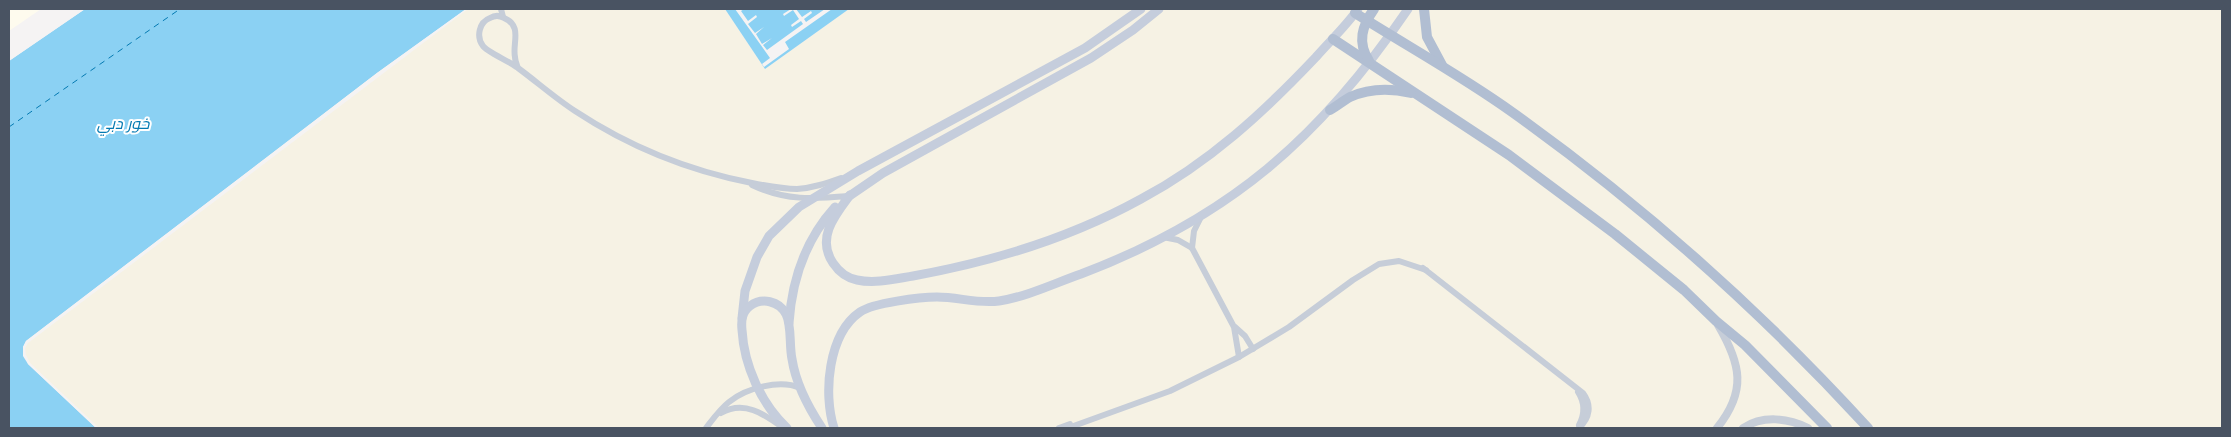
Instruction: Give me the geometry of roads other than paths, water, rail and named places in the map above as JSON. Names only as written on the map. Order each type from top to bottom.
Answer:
[{"type":"main road","points":[[785,428],[759,389],[745,350],[742,318],[748,279],[763,246],[788,216],[810,199],[858,171],[1085,48],[1141,9]]},
{"type":"main road","points":[[822,428],[813,415],[800,388],[792,360],[789,323],[794,285],[805,251],[824,220],[850,196],[889,170],[1091,58],[1159,9]]},
{"type":"main road","points":[[1370,62],[1364,52],[1362,40],[1366,20],[1374,9]]},
{"type":"main road","points":[[834,428],[829,413],[827,397],[832,361],[847,325],[860,312],[878,304],[936,297],[978,302],[1000,301],[1095,268],[1163,238],[1202,216],[1263,173],[1289,151],[1330,110],[1370,62],[1408,9]]},
{"type":"main road","points":[[1424,9],[1428,37],[1432,49],[1446,70]]},
{"type":"main road","points":[[850,196],[834,217],[826,238],[831,260],[846,276],[856,280],[878,281],[937,272],[994,257],[1051,238],[1106,216],[1172,182],[1202,162],[1238,134],[1304,71],[1356,11],[1366,20],[1511,112],[1638,210],[1754,313],[1868,428]]},
{"type":"main road","points":[[1333,39],[1508,155],[1615,234],[1684,290],[1716,321],[1745,345],[1772,370],[1827,428]]},
{"type":"main road","points":[[1330,110],[1351,97],[1369,91],[1398,90],[1419,95]]},
{"type":"main road","points":[[742,318],[752,305],[767,301],[782,308],[789,323]]},
{"type":"street","points":[[489,9],[488,18],[480,28],[479,36],[482,45],[488,52],[505,58],[576,111],[620,137],[690,167],[739,180],[782,196],[810,199],[850,196]]},
{"type":"street","points":[[501,9],[503,17]]},
{"type":"street","points":[[488,18],[503,17],[510,21],[515,29],[517,38],[515,57],[518,68]]},
{"type":"street","points":[[739,180],[798,189],[824,184],[858,171]]},
{"type":"street","points":[[1192,248],[1194,231],[1202,216]]},
{"type":"street","points":[[1163,238],[1178,240],[1192,248],[1234,327],[1239,357]]},
{"type":"street","points":[[1068,428],[1170,391],[1239,357],[1302,319],[1374,266],[1388,262],[1404,262],[1426,270],[1583,393],[1589,404],[1588,418],[1578,428]]},
{"type":"street","points":[[1716,321],[1734,354],[1738,378],[1734,401],[1729,412],[1716,428]]},
{"type":"street","points":[[1234,327],[1245,336],[1253,349]]},
{"type":"street","points":[[706,428],[730,401],[759,389],[780,385],[792,384],[800,388]]},
{"type":"street","points":[[715,416],[725,411],[746,408],[757,411],[785,428]]},
{"type":"street","points":[[1743,428],[1758,421],[1771,419],[1784,420],[1808,428]]},
{"type":"street","points":[[1059,428],[1086,421]]},
{"type":"water","name":"خور دبي","points":[[85,9],[466,9],[377,73],[26,341],[23,347],[28,364],[96,428],[9,428],[9,61]]},
{"type":"water","points":[[725,9],[849,9],[765,69]]}]
